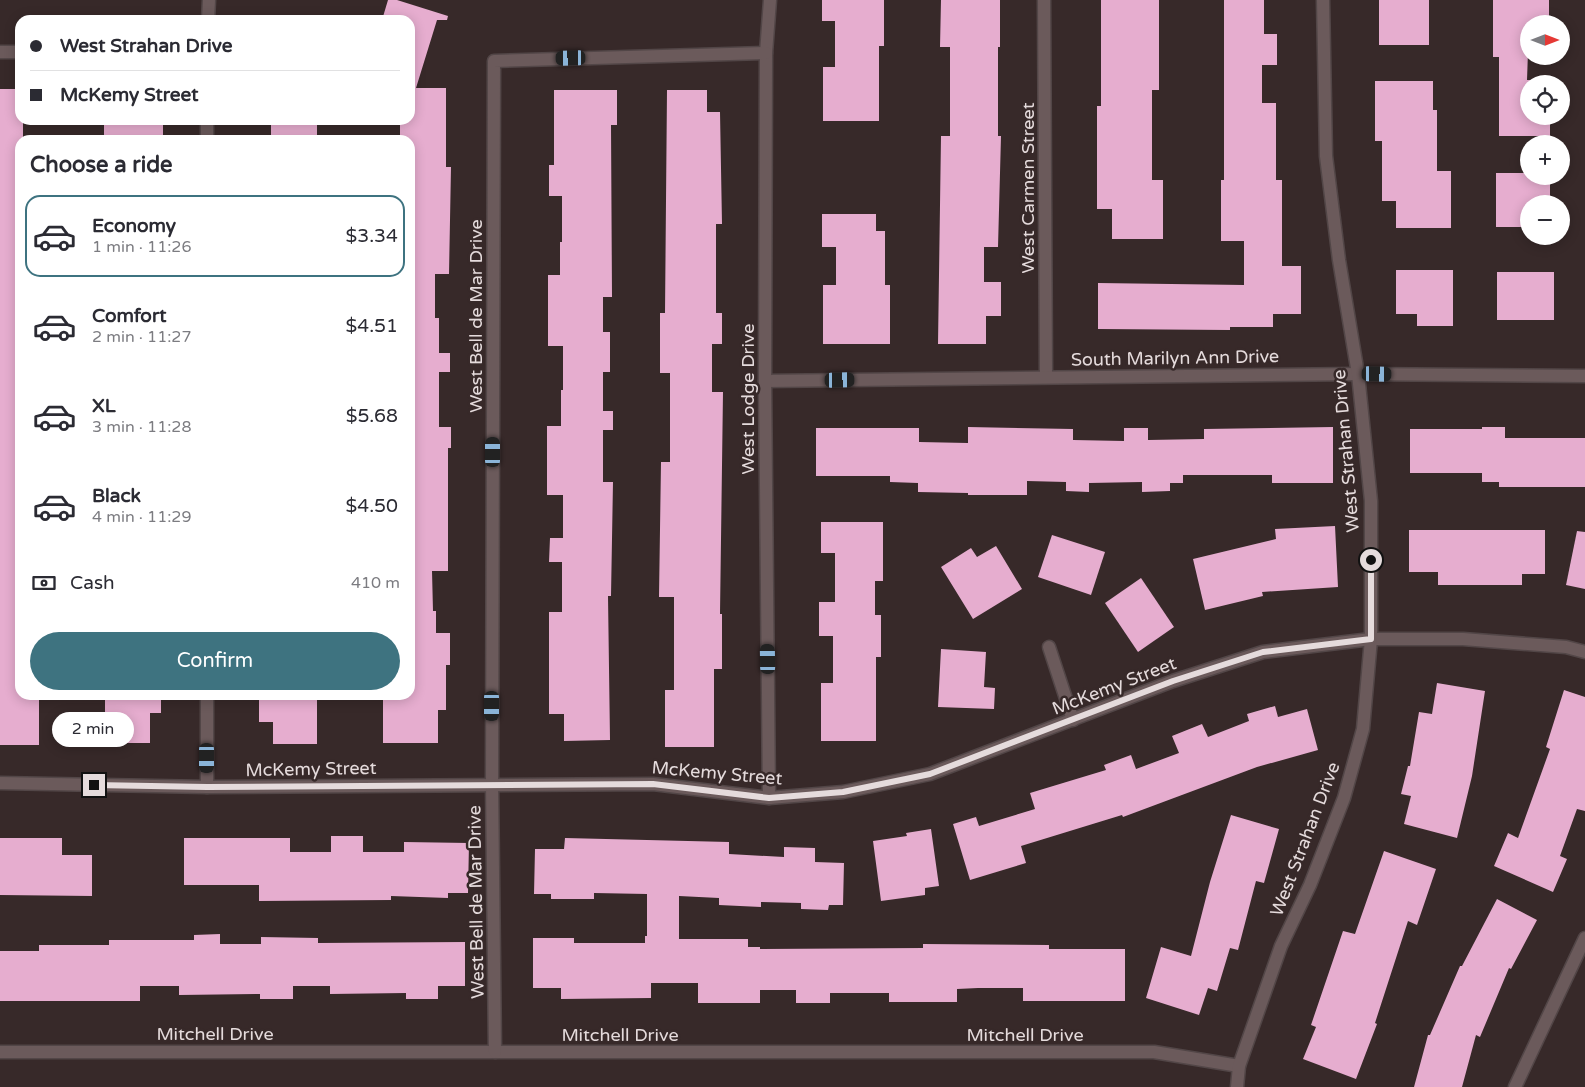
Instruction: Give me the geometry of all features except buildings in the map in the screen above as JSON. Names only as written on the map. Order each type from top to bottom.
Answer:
[{"type":"street","points":[[208,0],[208,15]]},
{"type":"street","name":"West Lodge Drive","points":[[769,798],[765,381],[766,53],[770,0]]},
{"type":"street","name":"West Carmen Street","points":[[1044,0],[1046,376]]},
{"type":"street","name":"West Strahan Drive","points":[[1236,1087],[1239,1066],[1281,946],[1310,886],[1344,798],[1363,729],[1371,639],[1371,501],[1358,374],[1339,260],[1326,156],[1324,0]]},
{"type":"street","points":[[0,52],[15,52]]},
{"type":"street","name":"West Bell de Mar Drive","points":[[495,1052],[492,784],[494,60],[766,53]]},
{"type":"street","name":"South Marilyn Ann Drive","points":[[765,381],[1046,376],[1358,374],[1585,376]]},
{"type":"street","name":"McKemy Street","points":[[0,783],[207,787],[653,784],[769,798],[843,792],[930,774],[1173,681],[1263,652],[1371,639],[1463,639],[1566,647],[1585,652]]},
{"type":"street","points":[[1049,647],[1073,720]]},
{"type":"street","points":[[207,700],[207,787]]},
{"type":"street","points":[[1515,1087],[1585,938]]},
{"type":"street","name":"Mitchell Drive","points":[[0,1052],[1154,1052],[1239,1066]]},
{"type":"route","points":[[94,785],[207,787],[653,784],[769,798],[843,792],[930,774],[1044,732],[1173,681],[1263,652],[1371,639],[1371,560]]}]
